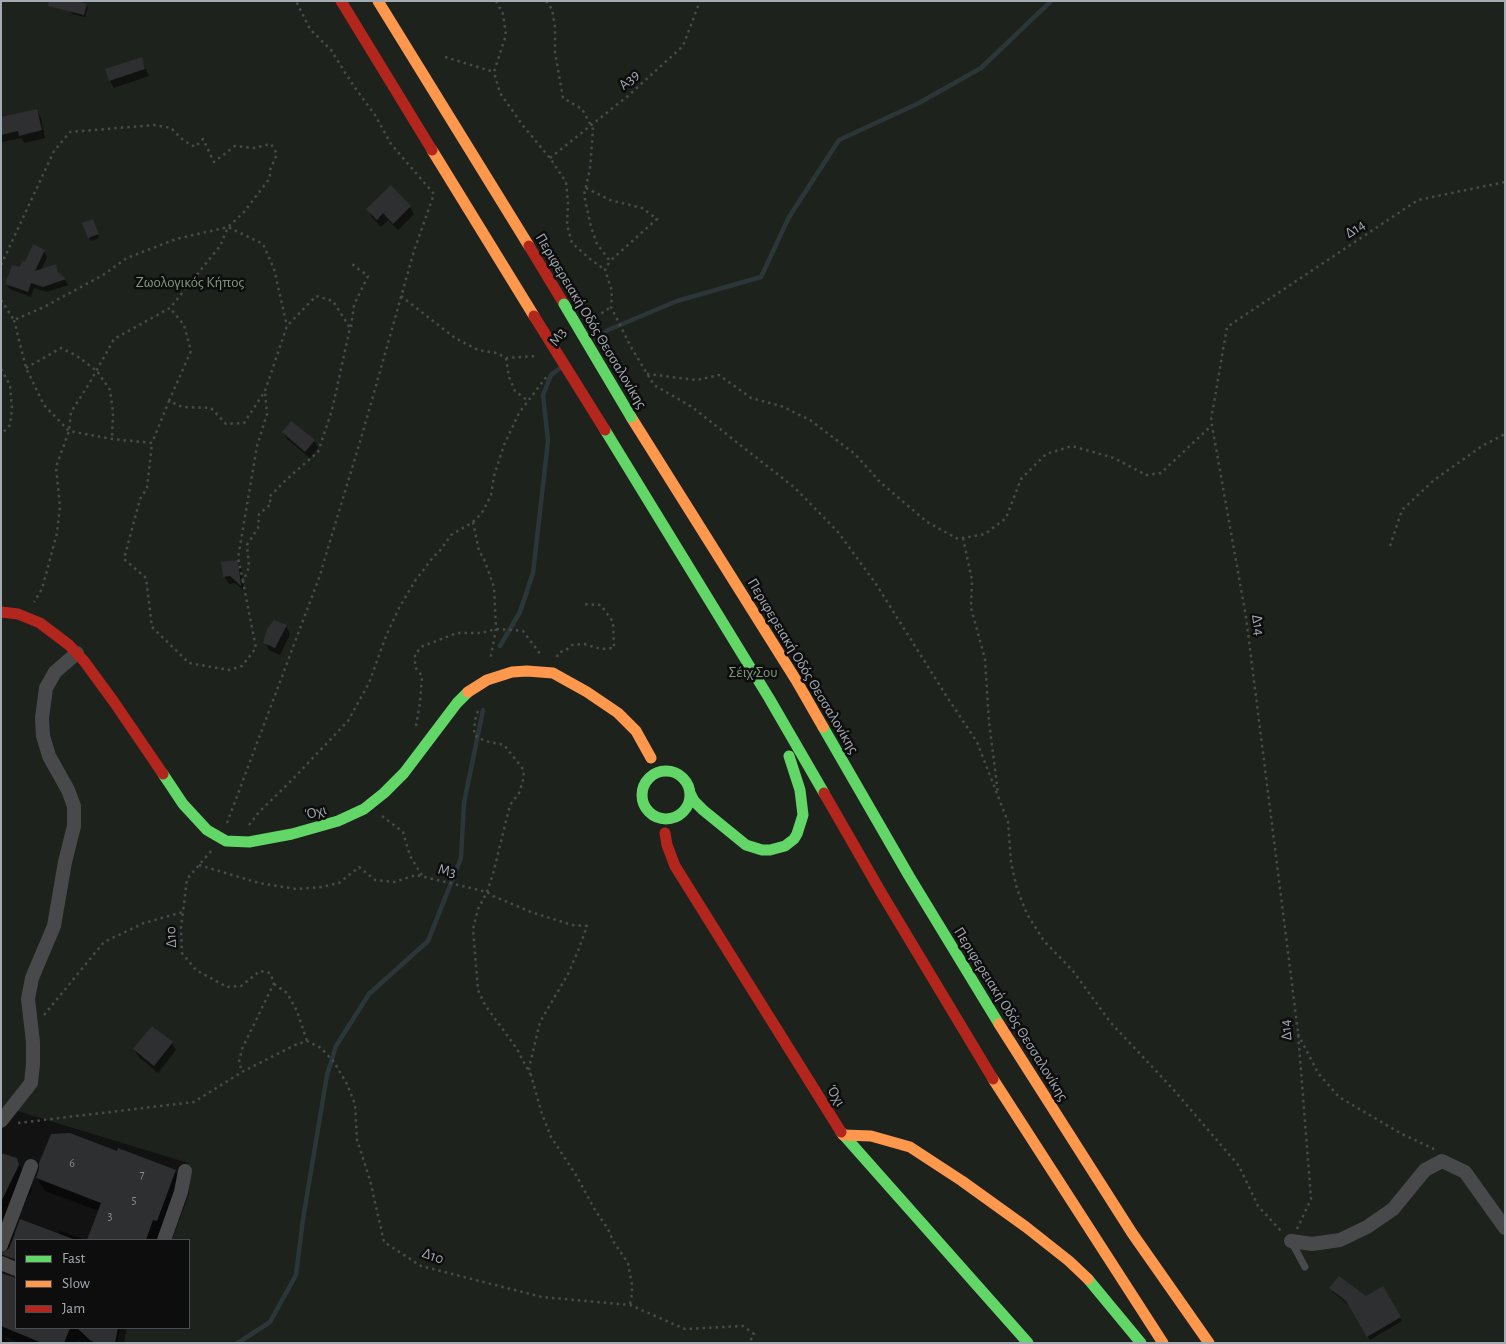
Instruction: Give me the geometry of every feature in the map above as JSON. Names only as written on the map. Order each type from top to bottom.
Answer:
[{"type":"main road","points":[[341,1],[769,698],[882,894],[995,1082],[1162,1343]]},
{"type":"main road","name":"Περιφερειακή Οδός Θεσσαλονίκης","points":[[378,1],[631,417],[796,680],[910,876],[1023,1063],[1132,1233],[1209,1343]]},
{"type":"main road","points":[[1,612],[18,614],[40,623],[77,653],[114,702],[184,804],[207,830],[220,839]]},
{"type":"main road","name":"Όχι","points":[[220,839],[239,842],[292,834],[338,821],[370,805],[404,773],[466,693],[487,680],[512,672],[553,673],[587,692],[618,713],[636,730],[651,758],[661,767],[670,771]]},
{"type":"main road","points":[[648,778],[662,771],[670,771],[677,774],[688,785],[694,801],[746,845],[762,850],[785,846],[794,840],[803,815],[800,790],[769,698]]},
{"type":"main road","points":[[651,758],[652,766],[642,793],[643,801],[651,814],[658,818],[674,817]]},
{"type":"main road","points":[[665,833],[668,824],[686,808],[690,793]]},
{"type":"main road","name":"Όχι","points":[[651,814],[659,822],[665,833],[667,845],[675,866],[843,1135],[1028,1343]]},
{"type":"main road","points":[[843,1135],[871,1136],[910,1147],[962,1181],[1026,1227],[1089,1280],[1141,1343]]},
{"type":"street","points":[[6,1122],[31,1083],[33,1064],[32,1030],[28,999],[32,978],[54,926],[64,862],[74,826],[74,806],[68,790],[49,756],[43,736],[42,718],[46,688],[54,672],[77,653]]},
{"type":"street","points":[[1291,1241],[1312,1244],[1340,1240],[1367,1227],[1393,1209],[1425,1170],[1442,1161],[1465,1172],[1505,1228]]},
{"type":"street","points":[[1,1245],[31,1166]]},
{"type":"street","points":[[164,1239],[181,1192],[185,1171]]},
{"type":"street","points":[[1,1264],[15,1269]]},
{"type":"lane","points":[[1291,1241],[1305,1267]]},
{"type":"path","name":"Δ10","points":[[274,983],[270,973],[260,971],[241,986],[227,987],[196,970],[182,953],[181,928],[187,879],[220,839],[319,578],[360,444],[414,251],[434,194],[391,144],[375,115],[331,50],[310,29],[296,1]]},
{"type":"path","points":[[496,1],[503,14],[506,35],[494,72],[500,93],[566,182],[568,202],[567,225],[572,242],[590,260],[606,270]]},
{"type":"path","points":[[546,1],[552,9],[554,18],[555,52],[563,98],[582,109],[593,129],[590,169],[584,195],[597,244],[610,261]]},
{"type":"path","name":"Α39","points":[[550,158],[629,95],[683,46],[700,1]]},
{"type":"path","points":[[445,57],[494,72]]},
{"type":"path","points":[[1,265],[54,151],[70,132],[154,125],[171,128],[183,140],[195,147],[203,139],[214,162],[235,146],[254,148],[271,144],[277,154],[270,170],[270,178],[244,212],[228,227],[220,246],[170,308],[114,339],[97,371],[71,412],[69,431],[56,467],[60,506],[58,533],[42,589],[38,596]]},
{"type":"path","name":"Δ14","points":[[1291,1241],[1311,1199],[1298,1032],[1246,617],[1211,420],[1227,327],[1418,200],[1505,182]]},
{"type":"path","points":[[586,188],[610,200],[642,208],[657,219],[610,261],[606,270],[612,291],[611,307],[630,348],[654,385],[692,407],[795,488],[838,532],[876,584],[977,742],[1008,822],[1011,862],[1017,890],[1027,914],[1044,940],[1072,971],[1111,1023],[1158,1072],[1239,1166],[1258,1206],[1291,1241]]},
{"type":"path","points":[[14,320],[103,275],[127,258],[176,239],[228,227],[264,244],[274,269],[287,326]]},
{"type":"path","points":[[243,582],[249,567],[247,545],[258,528],[259,514],[271,504],[269,498],[287,479],[318,452],[332,410],[354,305],[368,276],[352,264]]},
{"type":"path","points":[[169,401],[182,407],[211,408],[226,424],[244,423],[265,391],[287,326],[316,296],[333,301],[350,328]]},
{"type":"path","points":[[401,296],[455,338],[478,350],[497,353],[506,358],[541,356]]},
{"type":"path","points":[[1,300],[14,320],[26,368],[44,405],[69,431],[112,439],[152,443]]},
{"type":"path","points":[[595,318],[611,307]]},
{"type":"path","points":[[170,308],[184,325],[191,351],[152,443],[147,488],[140,499],[124,559],[146,578],[152,627],[189,663],[229,670],[242,666],[256,648],[238,558],[257,446],[266,414],[265,391]]},
{"type":"path","points":[[26,368],[61,348],[77,356],[97,371],[110,390],[113,412],[112,439]]},
{"type":"path","points":[[506,358],[509,377],[515,391],[528,401]]},
{"type":"path","points":[[1,370],[10,385],[12,409],[10,425],[1,435]]},
{"type":"path","points":[[248,826],[348,721],[369,683],[386,636],[399,608],[415,581],[451,535],[473,522],[482,513],[491,495],[494,476],[504,444],[519,413],[548,373]]},
{"type":"path","points":[[647,374],[696,380],[719,375],[751,398],[781,406],[810,420],[855,454],[880,482],[928,522],[958,539],[985,534],[1006,518],[1021,479],[1046,454],[1072,446],[1114,458],[1146,475],[1161,473],[1212,425]]},
{"type":"path","points":[[1390,546],[1402,510],[1434,480],[1482,446],[1505,434]]},
{"type":"path","points":[[473,522],[478,551],[484,559],[494,586],[496,629],[489,662]]},
{"type":"path","points":[[963,538],[972,580],[971,608],[985,659],[989,722],[999,798]]},
{"type":"path","points":[[478,711],[474,735],[485,741],[504,745],[523,770],[524,777],[519,792],[510,805],[493,874],[487,892],[478,909],[473,929],[478,990],[485,1006],[517,1050],[530,1075],[551,1137],[576,1174],[594,1210],[608,1229],[628,1263],[632,1285],[630,1305]]},
{"type":"path","points":[[370,805],[403,832],[410,856],[423,877]]},
{"type":"path","name":"Μ3","points":[[200,865],[259,883],[296,888],[321,888],[339,882],[359,867],[375,880],[394,882],[416,875],[487,892],[531,912],[572,925],[587,926],[571,967],[540,1022],[529,1068],[530,1075]]},
{"type":"path","points":[[32,1030],[104,942],[144,923],[183,912]]},
{"type":"path","points":[[6,1122],[194,1102],[242,1072],[295,1045],[307,1041],[297,1011],[287,993],[274,983],[242,1049],[239,1062],[242,1072]]},
{"type":"path","points":[[1298,1032],[1318,1073],[1340,1097],[1400,1133],[1435,1149],[1442,1161]]},
{"type":"path","name":"Δ10","points":[[307,1041],[321,1048],[334,1062],[347,1084],[355,1104],[357,1140],[370,1180],[384,1242],[421,1266],[523,1293],[542,1297],[630,1305],[686,1329],[743,1326],[754,1334],[749,1343]]},
{"type":"green space","name":"Σέιχ Σου","points":[[1,1],[1505,1],[1505,1343],[117,1343],[120,1329],[190,1329],[190,1239],[172,1239],[189,1194],[188,1163],[1,1106]]},
{"type":"building","points":[[49,1],[78,1],[87,4],[84,15],[48,6]]},
{"type":"building","points":[[142,57],[145,69],[109,81],[105,69]]},
{"type":"building","points":[[37,109],[42,130],[19,136],[18,131],[1,135],[1,117]]},
{"type":"building","points":[[391,185],[411,206],[393,224],[383,213],[377,220],[366,209]]},
{"type":"building","points":[[93,219],[99,234],[88,238],[82,223]]},
{"type":"building","points":[[33,244],[45,250],[35,271],[56,264],[58,272],[66,279],[43,287],[31,283],[28,292],[5,284],[12,265],[20,267],[22,261],[25,262]]},
{"type":"building","points":[[291,421],[315,440],[305,452],[282,432]]},
{"type":"building","points":[[238,560],[241,586],[230,576],[223,577],[221,562]]},
{"type":"building","points":[[274,620],[287,625],[275,648],[263,643],[267,629]]},
{"type":"building","points":[[152,1026],[173,1042],[154,1066],[133,1049]]},
{"type":"building","points":[[70,1133],[117,1151],[118,1148],[176,1170],[157,1221],[153,1220],[146,1239],[87,1239],[101,1203],[36,1178],[39,1163],[51,1134]]},
{"type":"building","points":[[1,1153],[17,1158],[19,1165],[1,1202]]},
{"type":"building","points":[[20,1219],[73,1239],[15,1239],[15,1260],[1,1254],[9,1249]]},
{"type":"building","points":[[1,1273],[15,1278],[15,1329],[70,1329],[64,1343],[42,1343],[1,1326]]},
{"type":"building","points":[[1339,1276],[1366,1296],[1383,1286],[1401,1317],[1367,1337],[1346,1301],[1329,1288]]},
{"type":"building","points":[[78,1329],[118,1329],[115,1343],[95,1343]]},
{"type":"waterway","points":[[596,339],[608,330],[677,301],[761,277],[789,217],[839,140],[919,103],[981,68],[1051,1]]},
{"type":"waterway","points":[[500,646],[520,612],[533,573],[548,441],[543,395],[551,375],[559,369]]},
{"type":"waterway","points":[[238,1343],[270,1322],[296,1275],[303,1219],[327,1075],[336,1046],[369,994],[428,941],[461,858],[464,803],[483,710]]},
{"type":"traffic: fast","points":[[564,304],[631,417]]},
{"type":"traffic: fast","points":[[605,430],[769,698],[824,793]]},
{"type":"traffic: fast","points":[[163,774],[183,804],[207,830],[226,841],[249,842],[292,834],[338,821],[364,809],[384,793],[404,773],[457,703],[468,692]]},
{"type":"traffic: fast","points":[[823,727],[909,876],[999,1024]]},
{"type":"traffic: fast","points":[[690,793],[694,801],[703,810],[746,845],[762,850],[785,846],[797,834],[803,815],[800,790],[789,756]]},
{"type":"traffic: fast","points":[[666,771],[675,773],[683,778],[688,786],[690,795],[688,804],[683,812],[675,817],[666,819],[657,817],[649,812],[644,804],[642,795],[644,786],[649,778],[657,773],[666,771]]},
{"type":"traffic: fast","points":[[841,1132],[1028,1343]]},
{"type":"traffic: fast","points":[[1088,1279],[1141,1343]]},
{"type":"traffic: slow","points":[[378,1],[529,246]]},
{"type":"traffic: slow","points":[[432,150],[534,316]]},
{"type":"traffic: slow","points":[[631,417],[796,680],[823,727]]},
{"type":"traffic: slow","points":[[468,692],[487,680],[512,672],[553,673],[587,692],[618,713],[636,731],[651,758]]},
{"type":"traffic: slow","points":[[999,1024],[1132,1233],[1209,1343]]},
{"type":"traffic: slow","points":[[993,1079],[1163,1343]]},
{"type":"traffic: slow","points":[[843,1135],[871,1136],[910,1147],[962,1181],[1026,1227],[1069,1261],[1088,1279]]},
{"type":"traffic: jam","points":[[341,1],[432,150]]},
{"type":"traffic: jam","points":[[529,246],[564,304]]},
{"type":"traffic: jam","points":[[534,316],[605,430]]},
{"type":"traffic: jam","points":[[1,612],[18,614],[40,623],[69,645],[84,661],[114,702],[163,774]]},
{"type":"traffic: jam","points":[[824,793],[993,1079]]},
{"type":"traffic: jam","points":[[665,833],[667,845],[675,866],[841,1132]]},
{"type":"park label","name":"Ζωολογικός Κήπος","points":[[190,282]]}]
